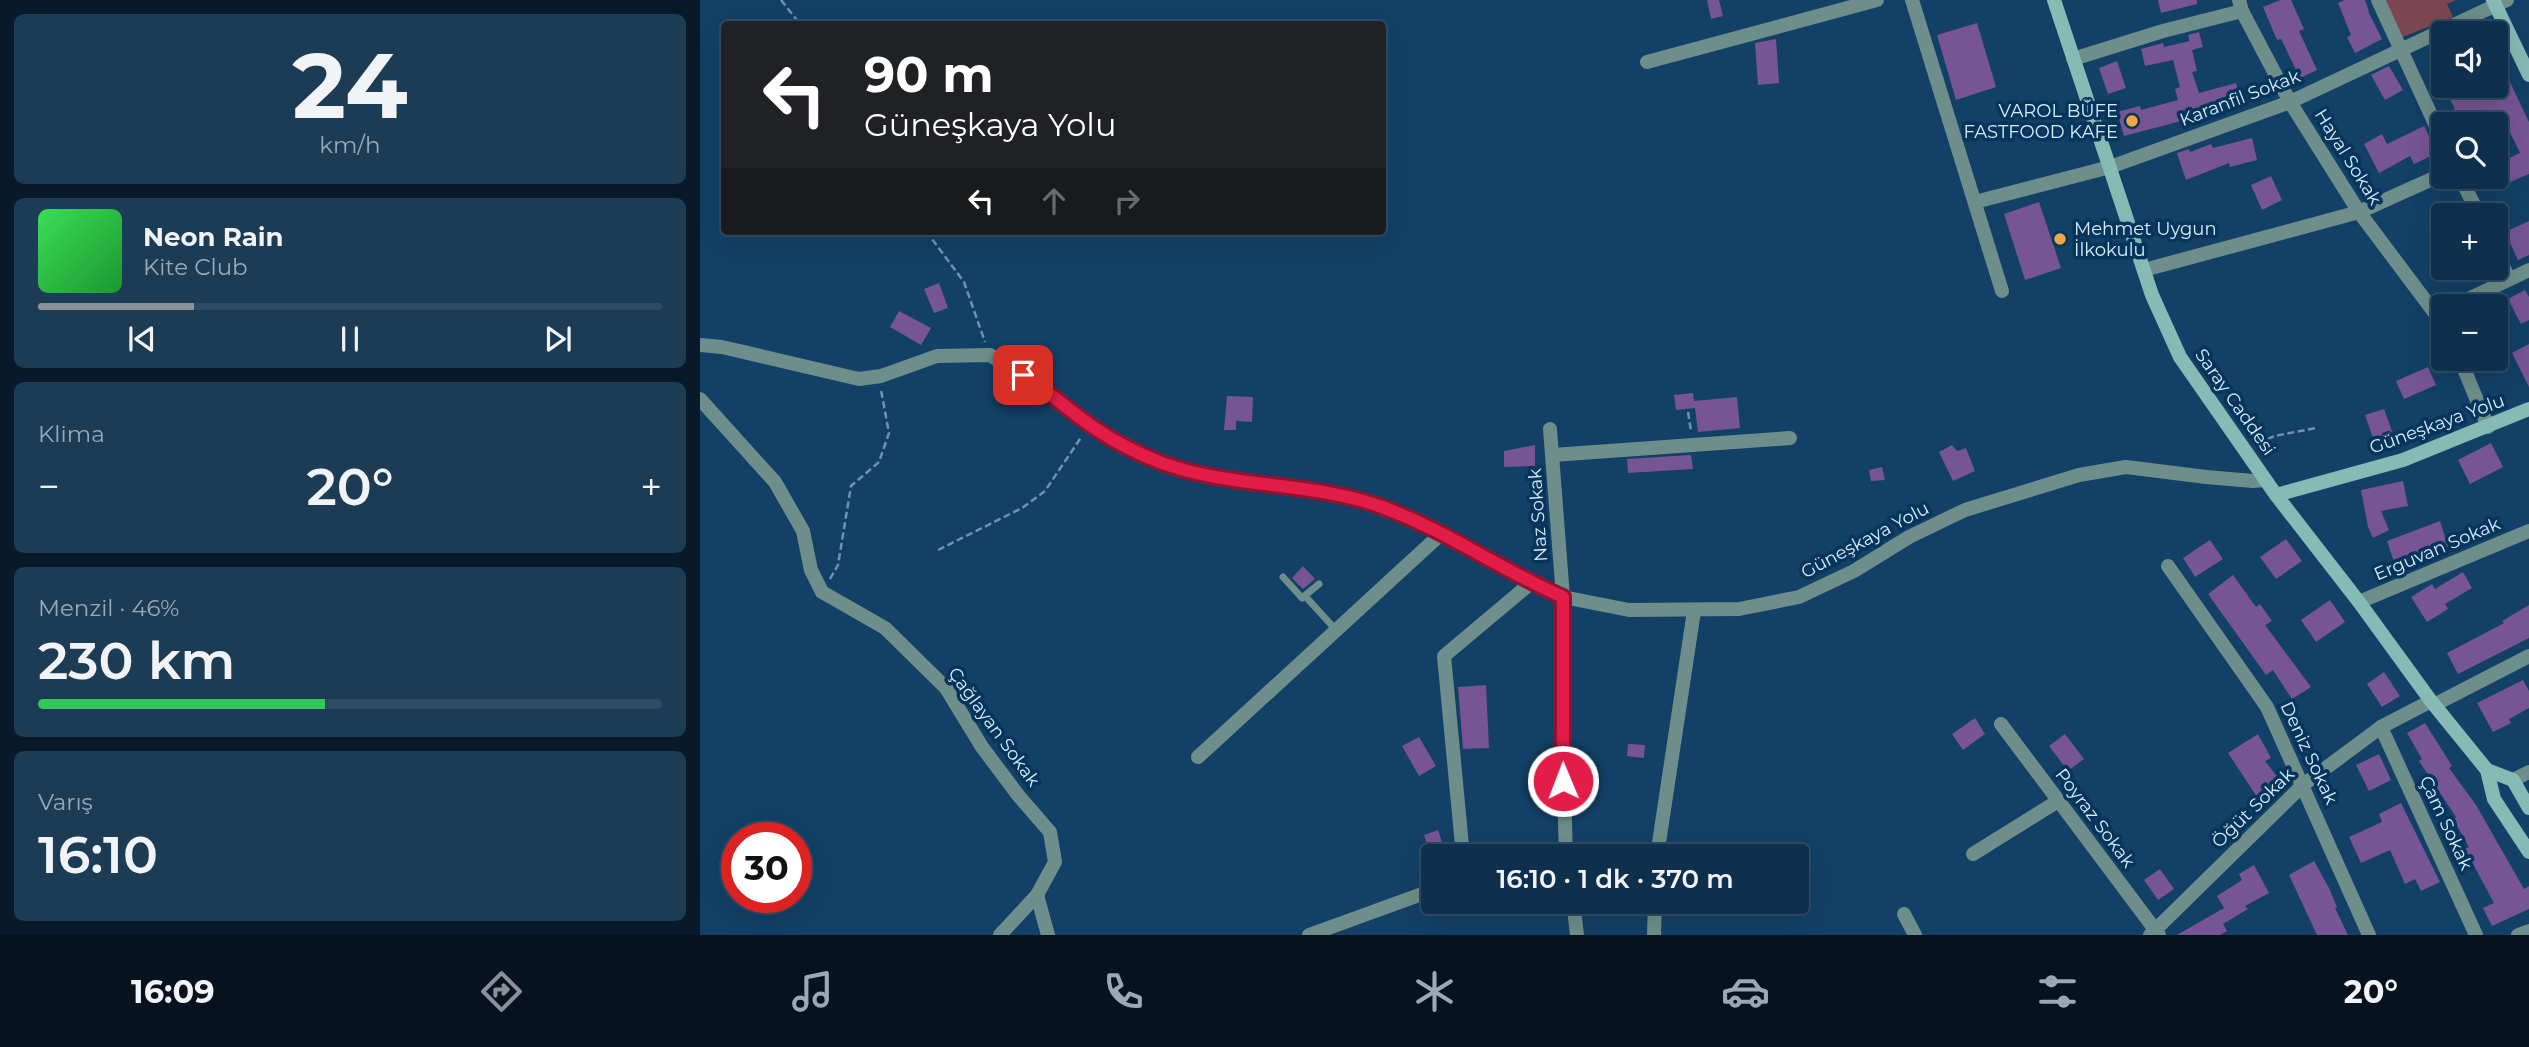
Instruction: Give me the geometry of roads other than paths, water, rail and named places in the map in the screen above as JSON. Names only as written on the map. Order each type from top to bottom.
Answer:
[{"type":"street","points":[[1647,62],[1877,0]]},
{"type":"street","points":[[1912,0],[2002,292]]},
{"type":"street","name":"Saray Caddesi","points":[[2054,0],[2152,296],[2180,357],[2276,495],[2359,602],[2432,703],[2487,770],[2494,799],[2529,852]]},
{"type":"street","points":[[2378,0],[2431,115]]},
{"type":"street","points":[[2498,2],[2529,75]]},
{"type":"street","name":"Karanfil Sokak","points":[[1975,202],[2110,167],[2290,102],[2498,2]]},
{"type":"street","points":[[2073,59],[2241,5]]},
{"type":"street","name":"Hayal Sokak","points":[[2241,5],[2290,102],[2359,212],[2431,308]]},
{"type":"street","points":[[2144,270],[2359,212],[2431,179]]},
{"type":"street","points":[[2478,294],[2529,270]]},
{"type":"street","name":"Güneşkaya Yolu","points":[[700,345],[722,347],[859,379],[881,376],[936,356],[990,355],[1040,386],[1090,425],[1161,463],[1216,478],[1343,495],[1381,506],[1442,533],[1531,583],[1563,597],[1629,610],[1739,609],[1798,597],[1854,571],[1909,537],[1965,510],[2079,475],[2126,467],[2206,477],[2265,480]]},
{"type":"street","points":[[2465,371],[2488,427]]},
{"type":"street","name":"Çağlayan Sokak","points":[[700,399],[775,482],[803,531],[811,570],[822,592],[885,628],[946,688],[982,747],[1050,832],[1055,862],[1037,895],[1000,935]]},
{"type":"street","name":"Güneşkaya Yolu","points":[[2276,495],[2403,460],[2529,409]]},
{"type":"street","name":"Naz Sokak","points":[[1550,429],[1563,597],[1566,844]]},
{"type":"street","points":[[1552,455],[1790,438]]},
{"type":"street","name":"Erguvan Sokak","points":[[2359,602],[2529,531]]},
{"type":"street","points":[[1198,757],[1442,533]]},
{"type":"street","name":"Deniz Sokak","points":[[2168,566],[2267,707],[2370,935]]},
{"type":"street","points":[[1462,844],[1444,656],[1531,583]]},
{"type":"street","points":[[1659,844],[1693,611]]},
{"type":"street","name":"Öğüt Sokak","points":[[2155,933],[2303,785],[2381,727],[2529,656]]},
{"type":"street","name":"Poyraz Sokak","points":[[2001,723],[2155,933]]},
{"type":"street","name":"Çam Sokak","points":[[2381,727],[2476,935]]},
{"type":"street","name":"Saray Caddesi","points":[[2487,770],[2513,780]]},
{"type":"street","points":[[2529,772],[2513,780],[2529,808]]},
{"type":"street","points":[[1973,854],[2058,801]]},
{"type":"street","points":[[1309,935],[1421,894]]},
{"type":"street","points":[[1037,895],[1048,935]]},
{"type":"street","points":[[1575,914],[1577,935]]},
{"type":"street","points":[[1654,935],[1655,914]]},
{"type":"street","points":[[1904,914],[1915,935]]},
{"type":"street","points":[[2518,935],[2529,931]]},
{"type":"lane","points":[[1283,577],[1303,598],[1305,596],[1336,630]]},
{"type":"lane","points":[[1305,596],[1319,584]]},
{"type":"place","name":"VAROL BÜFE FASTFOOD KAFE","points":[[2132,121]]},
{"type":"place","name":"Mehmet Uygun İlkokulu","points":[[2060,239]]}]
